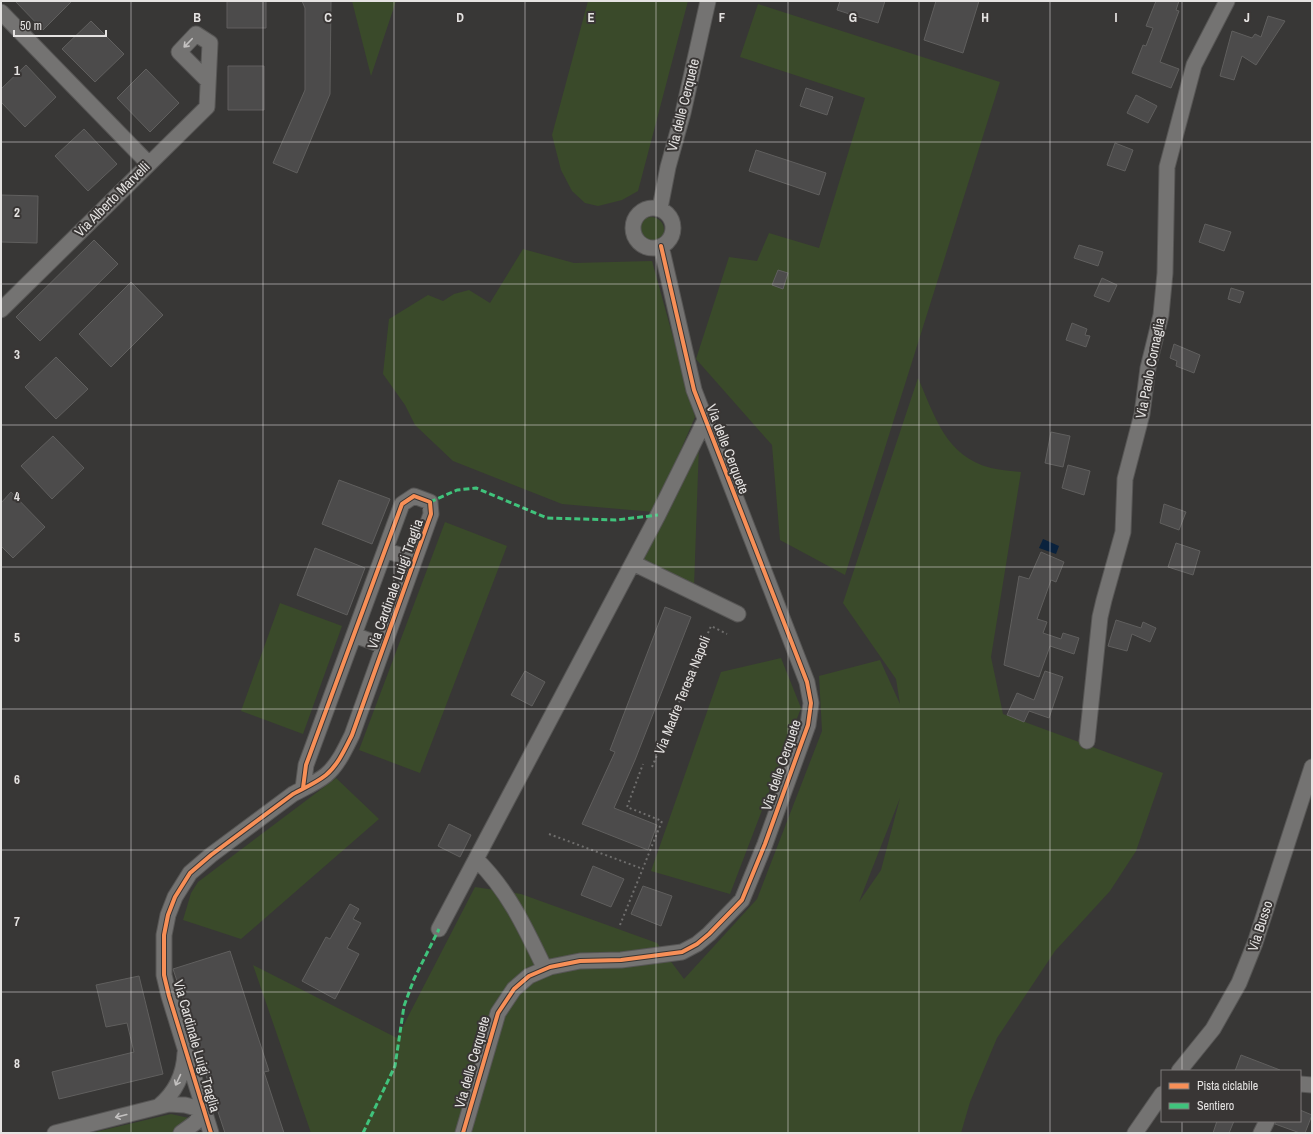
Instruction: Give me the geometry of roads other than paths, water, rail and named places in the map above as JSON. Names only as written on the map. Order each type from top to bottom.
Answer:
[{"type":"street","name":"Via delle Cerquete","points":[[660,208],[668,166],[683,113],[708,1]]},
{"type":"street","name":"Via Paolo Cornaglia","points":[[1087,741],[1100,617],[1123,532],[1125,479],[1142,414],[1148,368],[1161,315],[1166,273],[1167,167],[1194,65],[1227,1]]},
{"type":"street","points":[[1,12],[148,163]]},
{"type":"street","name":"Via Alberto Marvelli","points":[[1,310],[206,107],[208,82]]},
{"type":"street","points":[[652,207],[660,208],[666,212],[671,219],[673,227],[672,235],[668,242],[661,246],[653,248],[642,245],[634,236],[632,228],[633,221],[641,211],[652,207]]},
{"type":"street","name":"Via delle Cerquete","points":[[463,1133],[498,1013],[514,989],[529,976],[545,969],[580,961],[621,960],[682,952],[697,944],[709,934],[742,900],[765,844],[808,725],[811,703],[807,682],[694,390],[661,246]]},
{"type":"street","name":"Via delle Cerquete","points":[[439,929],[633,563],[705,420]]},
{"type":"street","name":"Via Cardinale Luigi Traglia","points":[[211,1133],[169,996],[163,955],[168,915],[175,897],[190,873],[211,855],[303,788],[326,774],[341,755],[352,735],[431,514],[430,502],[414,496],[402,504],[306,764],[303,788]]},
{"type":"street","name":"Via Cardinale Luigi Traglia","points":[[385,550],[414,560]]},
{"type":"street","points":[[633,563],[738,614]]},
{"type":"street","name":"Via Cardinale Luigi Traglia","points":[[354,635],[384,646]]},
{"type":"street","name":"Via Busso","points":[[1180,1070],[1213,1029],[1239,983],[1255,943],[1312,767]]},
{"type":"street","points":[[476,860],[492,874],[520,916],[545,969]]},
{"type":"street","points":[[159,1106],[169,1097],[179,1081],[183,1067],[185,1049]]},
{"type":"street","points":[[1301,1084],[1312,1085]]},
{"type":"street","points":[[1135,1133],[1161,1095]]},
{"type":"street","points":[[55,1133],[159,1106],[177,1104],[204,1110],[195,1122],[181,1133]]},
{"type":"street","points":[[1261,1133],[1266,1122]]},
{"type":"water","points":[[1043,539],[1059,546],[1056,554],[1039,548]]}]
